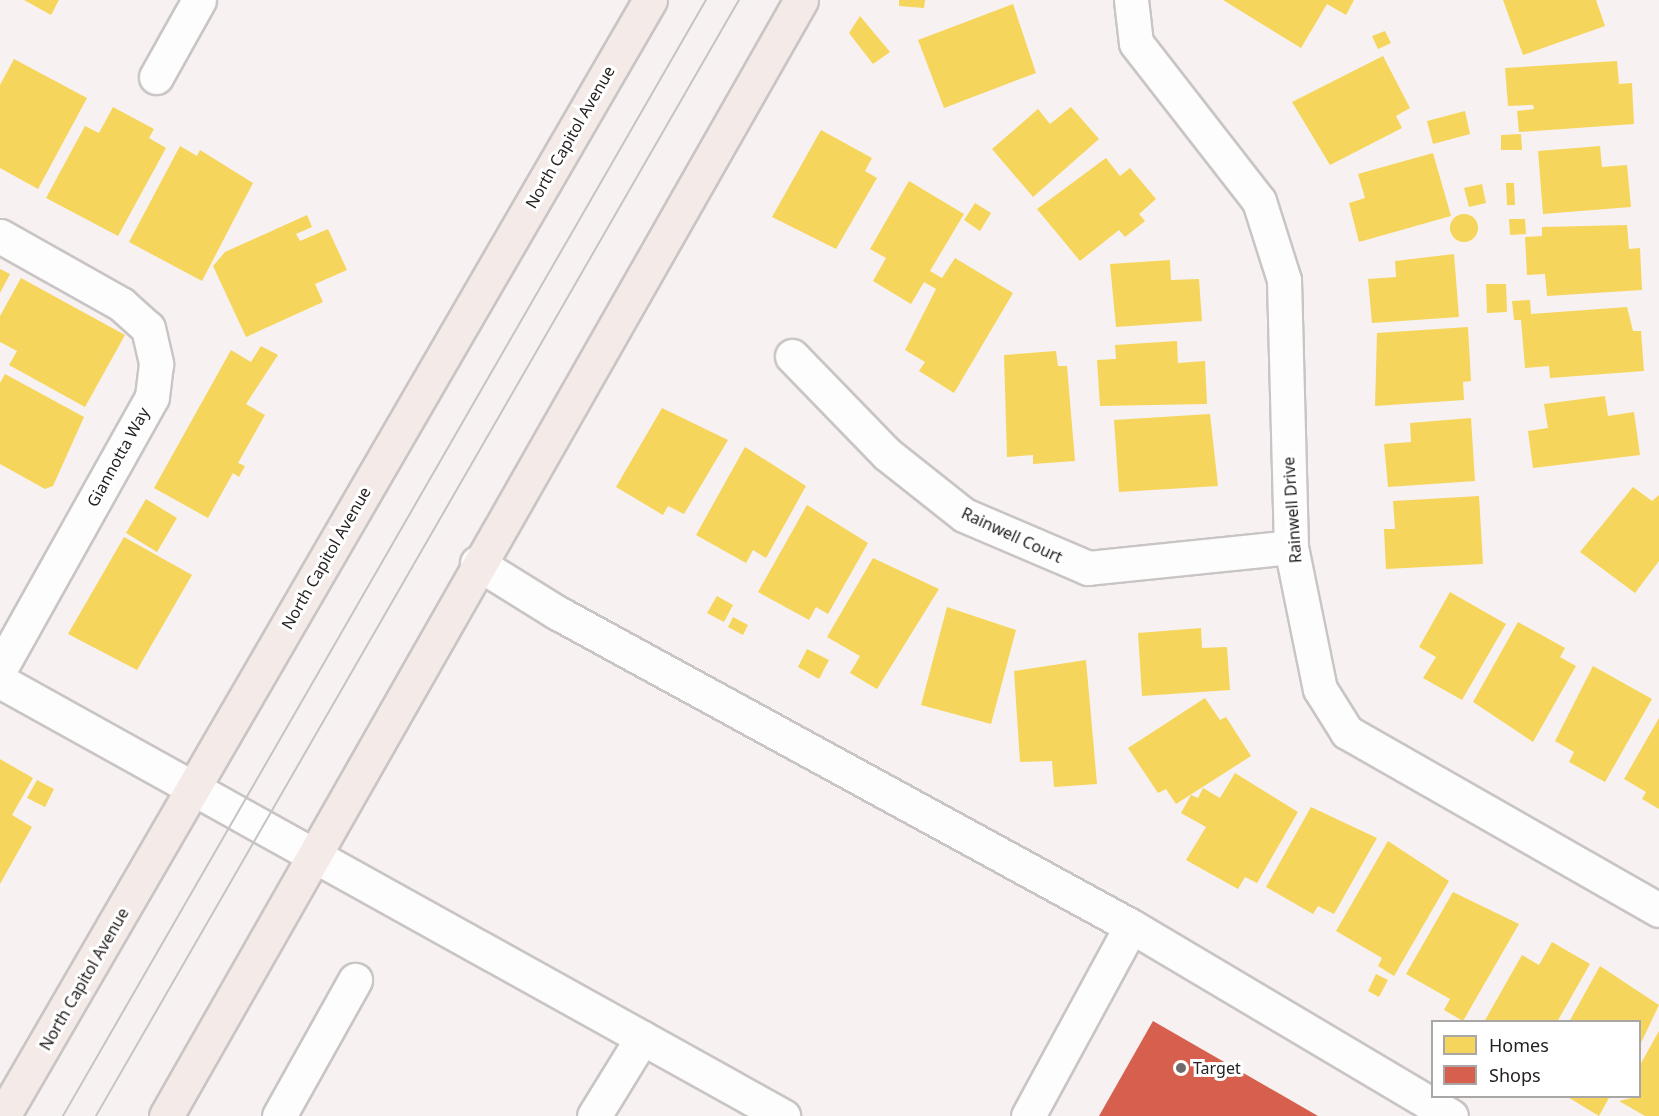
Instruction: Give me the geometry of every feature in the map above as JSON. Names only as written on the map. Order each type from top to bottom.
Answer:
[{"type":"main road","name":"North Capitol Avenue","points":[[3,1116],[193,792],[650,0]]},
{"type":"main road","points":[[166,1116],[317,859],[335,813],[801,0]]},
{"type":"street","points":[[156,77],[199,0]]},
{"type":"street","name":"Rainwell Drive","points":[[1131,0],[1136,43],[1259,201],[1284,280],[1291,547],[1320,689],[1347,732],[1659,910]]},
{"type":"street","name":"Giannotta Way","points":[[0,236],[121,304],[148,328],[156,364],[152,397],[0,669]]},
{"type":"street","name":"Rainwell Court","points":[[792,356],[887,454],[964,515],[1088,568],[1291,547]]},
{"type":"street","points":[[477,563],[556,612],[1131,926],[1451,1116]]},
{"type":"street","points":[[0,681],[193,792],[783,1116]]},
{"type":"street","points":[[1028,1116],[1131,926]]},
{"type":"street","points":[[279,1116],[355,980]]},
{"type":"street","points":[[594,1116],[642,1038]]},
{"type":"building: Homes","points":[[24,0],[59,0],[51,15]]},
{"type":"building: Homes","points":[[899,0],[925,0],[924,8],[899,6]]},
{"type":"building: Homes","points":[[1223,0],[1354,0],[1346,15],[1327,4],[1301,48]]},
{"type":"building: Homes","points":[[1503,0],[1596,0],[1605,26],[1523,55]]},
{"type":"building: Homes","points":[[1013,4],[1036,73],[944,108],[918,40]]},
{"type":"building: Homes","points":[[860,16],[890,52],[873,64],[849,33]]},
{"type":"building: Homes","points":[[1385,31],[1391,43],[1378,49],[1372,36]]},
{"type":"building: Homes","points":[[1383,56],[1410,108],[1396,116],[1402,128],[1330,165],[1292,102]]},
{"type":"building: Homes","points":[[14,59],[87,98],[38,189],[0,168],[0,85]]},
{"type":"building: Homes","points":[[1617,61],[1619,84],[1632,83],[1634,124],[1519,132],[1517,111],[1534,109],[1533,105],[1508,106],[1505,68]]},
{"type":"building: Homes","points":[[113,107],[154,129],[149,138],[166,148],[118,236],[46,198],[85,126],[99,133]]},
{"type":"building: Homes","points":[[1071,107],[1099,139],[1033,197],[992,149],[1038,109],[1050,124]]},
{"type":"building: Homes","points":[[1465,111],[1470,134],[1433,144],[1427,121]]},
{"type":"building: Homes","points":[[821,130],[872,158],[865,171],[877,178],[836,249],[772,217]]},
{"type":"building: Homes","points":[[1521,134],[1522,150],[1501,150],[1501,135]]},
{"type":"building: Homes","points":[[180,146],[197,156],[200,150],[253,183],[202,281],[129,242]]},
{"type":"building: Homes","points":[[1600,146],[1602,167],[1627,165],[1631,207],[1543,214],[1538,151]]},
{"type":"building: Homes","points":[[1433,153],[1451,216],[1359,242],[1349,203],[1365,198],[1358,174]]},
{"type":"building: Homes","points":[[1106,158],[1120,176],[1130,168],[1156,199],[1139,214],[1145,221],[1125,237],[1119,230],[1080,261],[1037,209]]},
{"type":"building: Homes","points":[[909,181],[964,214],[930,271],[942,278],[955,258],[1013,293],[954,393],[919,371],[925,362],[905,350],[936,289],[924,282],[911,304],[873,281],[886,258],[870,249]]},
{"type":"building: Homes","points":[[1506,183],[1514,183],[1515,205],[1507,205]]},
{"type":"building: Homes","points":[[1482,184],[1486,203],[1469,207],[1464,188]]},
{"type":"building: Homes","points":[[975,203],[991,213],[980,231],[964,220]]},
{"type":"building: Homes","points":[[1464,214],[1474,218],[1478,228],[1474,238],[1464,242],[1454,238],[1450,228],[1454,218]]},
{"type":"building: Homes","points":[[307,215],[312,227],[296,234],[300,241],[328,229],[347,270],[315,284],[323,302],[246,337],[213,266],[225,252]]},
{"type":"building: Homes","points":[[1509,219],[1525,219],[1526,234],[1510,235]]},
{"type":"building: Homes","points":[[1627,225],[1629,249],[1640,248],[1642,290],[1547,296],[1545,274],[1527,275],[1525,237],[1542,236],[1542,227]]},
{"type":"building: Homes","points":[[1454,254],[1459,317],[1372,323],[1368,279],[1396,277],[1395,261]]},
{"type":"building: Homes","points":[[1170,260],[1171,280],[1199,279],[1202,321],[1116,327],[1110,264]]},
{"type":"building: Homes","points":[[0,269],[10,274],[0,293]]},
{"type":"building: Homes","points":[[21,278],[125,335],[85,407],[9,365],[17,351],[0,342],[0,316]]},
{"type":"building: Homes","points":[[1486,284],[1506,284],[1507,312],[1487,313]]},
{"type":"building: Homes","points":[[1530,300],[1531,314],[1627,307],[1633,331],[1641,331],[1644,371],[1550,378],[1549,366],[1525,368],[1521,320],[1514,320],[1512,301]]},
{"type":"building: Homes","points":[[1468,327],[1471,381],[1463,382],[1464,400],[1375,406],[1377,333]]},
{"type":"building: Homes","points":[[1177,341],[1178,363],[1205,361],[1207,404],[1100,406],[1097,360],[1116,359],[1115,345]]},
{"type":"building: Homes","points":[[261,346],[278,355],[246,404],[265,415],[238,463],[245,466],[239,477],[233,473],[208,518],[154,488],[231,350],[251,362]]},
{"type":"building: Homes","points":[[1056,351],[1058,366],[1067,366],[1075,461],[1033,464],[1033,455],[1007,457],[1004,355]]},
{"type":"building: Homes","points":[[5,374],[84,417],[53,486],[45,489],[0,464],[0,383]]},
{"type":"building: Homes","points":[[1605,396],[1608,416],[1634,412],[1640,455],[1533,468],[1528,431],[1548,428],[1544,404]]},
{"type":"building: Homes","points":[[662,408],[728,440],[684,514],[668,506],[663,515],[616,487]]},
{"type":"building: Homes","points":[[1210,414],[1218,486],[1119,492],[1114,420]]},
{"type":"building: Homes","points":[[1471,418],[1475,481],[1388,487],[1384,444],[1411,442],[1410,423]]},
{"type":"building: Homes","points":[[745,447],[806,486],[766,558],[753,550],[746,563],[696,535]]},
{"type":"building: Homes","points":[[1633,487],[1652,501],[1659,495],[1659,561],[1635,593],[1580,552]]},
{"type":"building: Homes","points":[[1479,496],[1483,564],[1386,569],[1384,529],[1395,529],[1393,501]]},
{"type":"building: Homes","points":[[146,499],[177,518],[157,552],[126,533]]},
{"type":"building: Homes","points":[[807,505],[868,543],[828,614],[816,607],[809,620],[758,592]]},
{"type":"building: Homes","points":[[124,537],[192,575],[137,670],[68,634]]},
{"type":"building: Homes","points":[[873,558],[939,589],[877,689],[850,673],[860,656],[827,637]]},
{"type":"building: Homes","points":[[1450,592],[1506,624],[1462,700],[1423,678],[1436,657],[1419,647]]},
{"type":"building: Homes","points":[[717,596],[733,605],[724,622],[707,613]]},
{"type":"building: Homes","points":[[947,607],[1016,630],[991,724],[921,705]]},
{"type":"building: Homes","points":[[733,617],[748,625],[743,635],[728,627]]},
{"type":"building: Homes","points":[[1518,622],[1565,648],[1560,657],[1576,666],[1533,742],[1473,702]]},
{"type":"building: Homes","points":[[1201,628],[1202,648],[1227,647],[1230,690],[1142,696],[1138,633]]},
{"type":"building: Homes","points":[[807,649],[829,660],[819,679],[798,667]]},
{"type":"building: Homes","points":[[1086,660],[1097,784],[1054,787],[1052,761],[1020,762],[1014,671]]},
{"type":"building: Homes","points":[[1593,666],[1652,699],[1605,782],[1569,762],[1574,752],[1555,741]]},
{"type":"building: Homes","points":[[1205,698],[1220,720],[1226,717],[1251,756],[1176,804],[1166,789],[1158,793],[1128,748]]},
{"type":"building: Homes","points":[[1659,718],[1659,809],[1642,799],[1646,792],[1624,779]]},
{"type":"building: Homes","points":[[0,759],[33,778],[12,815],[32,827],[0,884]]},
{"type":"building: Homes","points":[[1235,773],[1298,812],[1257,883],[1245,877],[1238,889],[1186,860],[1206,827],[1181,813],[1191,795],[1198,798],[1203,788],[1220,798]]},
{"type":"building: Homes","points":[[37,780],[54,789],[45,807],[27,798]]},
{"type":"building: Homes","points":[[1311,807],[1377,838],[1334,914],[1318,906],[1313,914],[1266,887]]},
{"type":"building: Homes","points":[[1388,841],[1449,881],[1394,976],[1378,966],[1382,958],[1336,931]]},
{"type":"building: Homes","points":[[1453,892],[1519,924],[1464,1020],[1444,1010],[1450,999],[1406,974]]},
{"type":"building: Homes","points":[[1552,942],[1590,964],[1558,1020],[1485,1020],[1522,955],[1539,965]]},
{"type":"building: Homes","points":[[1600,966],[1659,1005],[1641,1043],[1641,1020],[1570,1020]]},
{"type":"building: Homes","points":[[1376,974],[1388,980],[1379,997],[1368,991]]},
{"type":"building: Homes","points":[[1659,1031],[1659,1116],[1645,1116],[1619,1101],[1641,1098],[1641,1063]]},
{"type":"building: Homes","points":[[1569,1098],[1609,1098],[1599,1116]]},
{"type":"building: Shops","name":"Target","points":[[1153,1021],[1318,1116],[1099,1116]]},
{"type":"tram line","points":[[63,1116],[706,0]]},
{"type":"tram line","points":[[96,1116],[739,0]]},
{"type":"place","name":"Target","points":[[1181,1068]]}]
